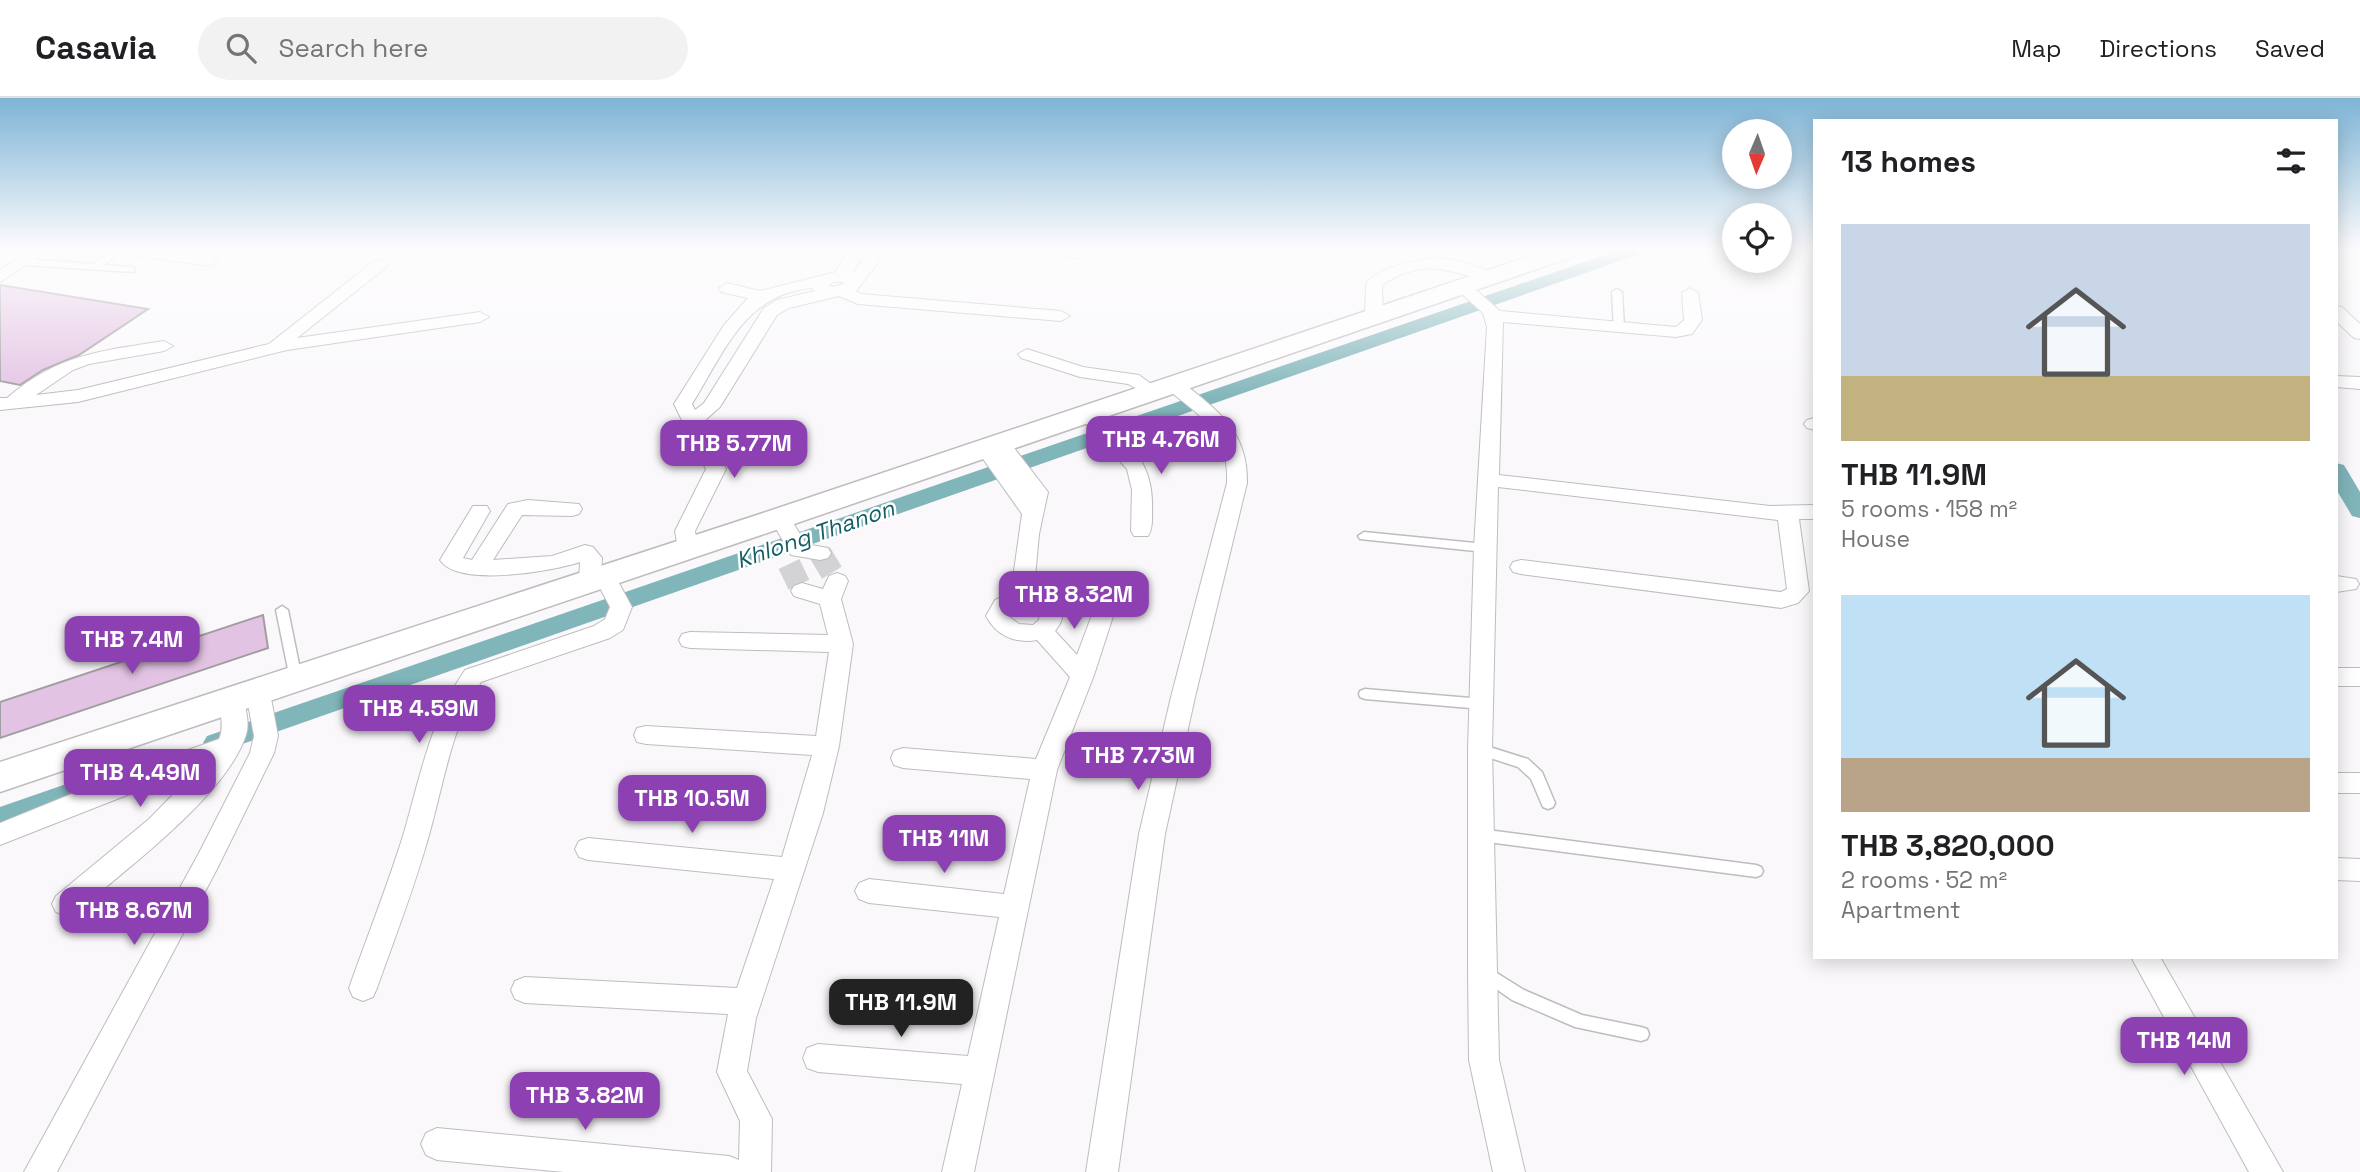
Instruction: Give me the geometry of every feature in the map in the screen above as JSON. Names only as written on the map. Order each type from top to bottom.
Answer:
[{"type":"street","points":[[274,348],[333,301]]},
{"type":"street","points":[[687,549],[685,531],[716,469],[683,404],[746,308],[755,301]]},
{"type":"street","points":[[691,423],[711,407],[770,312],[792,301]]},
{"type":"street","points":[[883,301],[1061,316]]},
{"type":"street","points":[[0,834],[132,780],[296,679],[606,588],[687,549],[782,522],[997,451],[1425,301]]},
{"type":"street","points":[[1485,301],[1493,313],[1480,748],[1484,1060],[1509,1172]]},
{"type":"street","points":[[1493,313],[1676,332],[1686,330],[1693,320],[1691,301]]},
{"type":"street","points":[[2338,301],[2360,334]]},
{"type":"street","points":[[5,404],[78,396],[274,348],[480,317]]},
{"type":"street","points":[[5,404],[67,366],[85,359],[164,346]]},
{"type":"street","points":[[1027,355],[1071,369],[1133,379],[1170,390],[1208,413],[1234,443],[1239,463],[1237,483],[1152,834],[1102,1172]]},
{"type":"street","points":[[2338,381],[2360,383]]},
{"type":"street","points":[[1090,417],[1130,458],[1140,473],[1141,531]]},
{"type":"street","points":[[997,451],[1019,481],[1033,514],[1024,557],[1022,596]]},
{"type":"street","points":[[1490,480],[1787,514],[1813,512]]},
{"type":"street","points":[[480,568],[484,556],[515,509],[572,509]]},
{"type":"street","points":[[363,988],[415,838],[453,710],[465,686],[472,676],[601,632],[615,624],[606,588],[591,558],[585,552],[554,564],[480,568],[456,565],[451,560],[480,511]]},
{"type":"street","points":[[1521,567],[1781,600],[1794,596],[1806,577],[1787,514]]},
{"type":"street","points":[[782,522],[801,553]]},
{"type":"street","points":[[755,1172],[756,1119],[732,1072],[741,1018],[791,869],[827,746],[842,644],[833,590],[802,591]]},
{"type":"street","points":[[1022,596],[1034,596],[1051,606],[1053,614],[1050,623],[1041,630],[1017,634],[1000,623],[998,615],[1002,606],[1022,596]]},
{"type":"street","points":[[958,1172],[1044,769],[1082,675],[1107,601]]},
{"type":"street","points":[[1041,630],[1082,675]]},
{"type":"street","points":[[690,640],[842,644]]},
{"type":"street","points":[[2338,677],[2360,677]]},
{"type":"street","points":[[40,1172],[208,861],[262,752],[266,736],[240,715]]},
{"type":"street","points":[[0,777],[240,715]]},
{"type":"street","points":[[66,904],[178,807],[213,769],[240,715]]},
{"type":"street","points":[[646,735],[827,746]]},
{"type":"street","points":[[903,758],[1044,769]]},
{"type":"street","points":[[2338,783],[2360,783]]},
{"type":"street","points":[[588,849],[791,869]]},
{"type":"street","points":[[2338,869],[2360,870]]},
{"type":"street","points":[[869,891],[1014,906]]},
{"type":"street","points":[[2146,959],[2267,1172]]},
{"type":"street","points":[[525,990],[747,1002]]},
{"type":"street","points":[[818,1058],[979,1071]]},
{"type":"street","points":[[437,1144],[729,1172]]},
{"type":"lane","points":[[1618,301],[1619,328]]},
{"type":"lane","points":[[1364,536],[1485,548]]},
{"type":"lane","points":[[282,610],[296,679]]},
{"type":"lane","points":[[1365,694],[1482,704]]},
{"type":"lane","points":[[1480,748],[1523,763],[1537,776],[1548,803]]},
{"type":"lane","points":[[1480,835],[1756,871]]},
{"type":"lane","points":[[1482,971],[1518,995],[1581,1022],[1641,1034]]},
{"type":"building","points":[[0,301],[99,301],[148,309],[79,355],[43,370],[20,385],[0,381]]},
{"type":"building","points":[[263,615],[268,648],[0,738],[0,702]]},
{"type":"waterway","name":"Khlong Thanon","points":[[216,743],[1487,301]]},
{"type":"waterway","points":[[2338,473],[2360,511]]},
{"type":"waterway","name":"Khlong Thanon","points":[[0,818],[118,777]]},
{"type":"tunnel","points":[[820,553],[837,581]]},
{"type":"tunnel","points":[[789,564],[802,591]]}]
